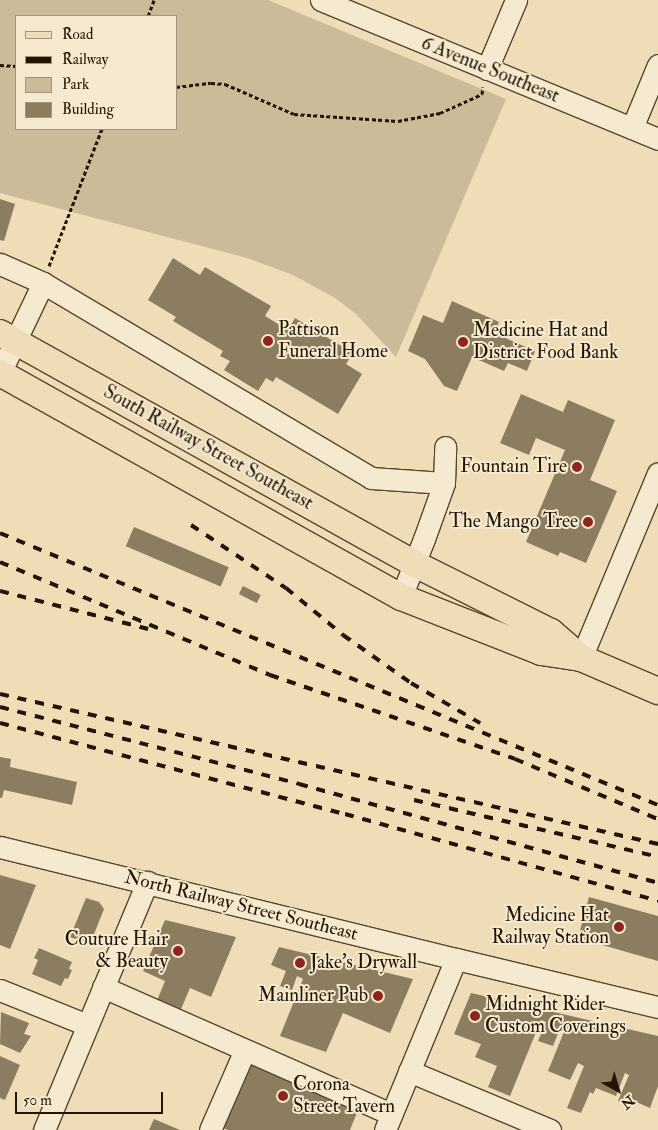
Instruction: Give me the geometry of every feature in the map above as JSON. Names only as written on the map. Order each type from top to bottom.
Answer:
[{"type":"main road","name":"South Railway Street Southeast","points":[[8,337],[415,564],[551,632],[581,658]]},
{"type":"main road","name":"South Railway Street Southeast","points":[[0,373],[401,596],[541,652],[581,658],[658,691]]},
{"type":"street","name":"6 Avenue Southeast","points":[[321,0],[658,139]]},
{"type":"street","points":[[487,69],[516,0]]},
{"type":"street","points":[[632,128],[658,65]]},
{"type":"street","points":[[0,264],[43,283],[371,478],[444,483]]},
{"type":"street","points":[[0,373],[8,337],[43,283]]},
{"type":"street","points":[[401,596],[415,564],[444,483],[445,447]]},
{"type":"street","points":[[581,658],[649,519],[658,473]]},
{"type":"street","name":"North Railway Street Southeast","points":[[0,847],[456,960],[658,1007]]},
{"type":"street","points":[[44,1130],[146,882]]},
{"type":"street","points":[[103,987],[245,1050],[388,1122],[456,960]]},
{"type":"street","points":[[0,990],[87,1026]]},
{"type":"street","points":[[210,1130],[245,1050]]},
{"type":"street","points":[[409,1071],[550,1130]]},
{"type":"path","points":[[148,15],[154,0]]},
{"type":"path","points":[[0,65],[15,66]]},
{"type":"path","points":[[178,87],[211,83],[225,84],[294,114],[398,121],[440,113],[482,94],[487,69]]},
{"type":"path","points":[[43,283],[102,130]]},
{"type":"green space","points":[[0,0],[268,0],[506,99],[396,357],[356,314],[335,298],[293,275],[247,258],[0,193]]},
{"type":"building","points":[[0,199],[15,204],[4,241],[0,240]]},
{"type":"building","name":"Pattison Funeral Home","points":[[173,258],[200,275],[205,267],[271,306],[265,316],[288,330],[295,318],[353,353],[346,364],[362,374],[338,414],[276,377],[273,382],[266,378],[258,391],[224,370],[230,361],[220,356],[223,351],[173,321],[176,317],[148,300]]},
{"type":"building","name":"Medicine Hat and District Food Bank","points":[[452,301],[499,322],[494,333],[535,351],[527,371],[508,363],[504,371],[472,357],[457,391],[444,386],[425,359],[408,351],[423,315],[443,323]]},
{"type":"building","name":"Fountain Tire","points":[[521,394],[563,412],[568,400],[615,420],[590,480],[617,491],[586,563],[560,552],[558,556],[526,542],[565,450],[536,438],[529,455],[500,443]]},
{"type":"building","points":[[134,527],[229,567],[221,587],[126,546]]},
{"type":"building","points":[[243,586],[261,595],[257,603],[239,594]]},
{"type":"building","points":[[0,757],[11,759],[10,767],[77,782],[72,805],[4,790],[2,798],[0,798]]},
{"type":"building","points":[[0,875],[36,885],[10,949],[0,945]]},
{"type":"building","name":"Medicine Hat Railway Station","points":[[589,897],[658,916],[658,961],[578,938]]},
{"type":"building","points":[[86,898],[99,902],[104,909],[90,944],[70,937]]},
{"type":"building","name":"Couture Hair & Beauty","points":[[165,920],[236,937],[211,997],[190,988],[179,1014],[156,1003],[165,981],[143,971]]},
{"type":"building","points":[[279,947],[413,979],[390,1033],[343,1013],[326,1052],[280,1036],[303,979],[297,976],[292,990],[280,986],[286,971],[271,965]]},
{"type":"building","points":[[39,948],[72,962],[69,969],[72,970],[68,979],[65,978],[61,986],[32,974],[38,960],[34,958]]},
{"type":"building","points":[[471,993],[658,1036],[658,1086],[650,1108],[634,1101],[632,1107],[618,1101],[629,1075],[625,1073],[616,1096],[596,1088],[593,1094],[590,1092],[581,1113],[567,1108],[584,1066],[578,1063],[570,1080],[548,1071],[566,1027],[561,1026],[553,1046],[538,1041],[546,1022],[541,1020],[510,1096],[488,1087],[497,1066],[475,1057],[481,1044],[454,1034]]},
{"type":"building","points":[[1,1012],[29,1023],[24,1034],[31,1036],[20,1053],[0,1044]]},
{"type":"building","points":[[0,1056],[20,1065],[5,1100],[0,1098]]},
{"type":"building","name":"Corona Street Tavern","points":[[251,1060],[358,1110],[350,1130],[228,1130],[223,1128]]},
{"type":"building","points":[[154,1119],[180,1130],[149,1130]]},
{"type":"railway","points":[[191,525],[286,588],[343,635],[411,683],[480,723]]},
{"type":"railway","points":[[0,533],[658,805]]},
{"type":"railway","points":[[0,562],[270,675],[515,759],[658,819]]},
{"type":"railway","points":[[0,591],[148,629]]},
{"type":"railway","points":[[0,694],[658,844]]},
{"type":"railway","points":[[0,707],[299,784],[658,883]]},
{"type":"railway","points":[[0,723],[345,814],[658,901]]},
{"type":"railway","points":[[414,800],[658,857]]},
{"type":"place","name":"Pattison Funeral Home","points":[[268,341]]},
{"type":"place","name":"Medicine Hat and District Food Bank","points":[[463,342]]},
{"type":"place","name":"Fountain Tire","points":[[577,467]]},
{"type":"place","name":"The Mango Tree","points":[[588,522]]},
{"type":"place","name":"Medicine Hat Railway Station","points":[[619,927]]},
{"type":"place","name":"Couture Hair & Beauty","points":[[178,951]]},
{"type":"place","name":"Jake's Drywall","points":[[300,963]]},
{"type":"place","name":"Mainliner Pub","points":[[378,996]]},
{"type":"place","name":"Midnight Rider Custom Coverings","points":[[475,1016]]},
{"type":"place","name":"Corona Street Tavern","points":[[283,1096]]}]
